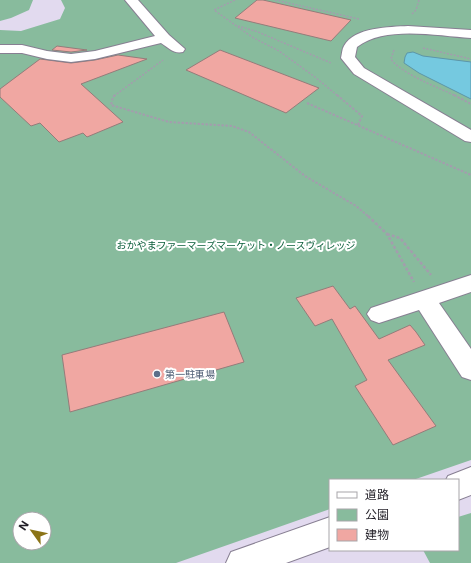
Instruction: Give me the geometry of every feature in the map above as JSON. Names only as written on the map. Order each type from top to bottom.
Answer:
[{"type":"street","points":[[126,2],[150,22],[164,38],[178,49]]},
{"type":"street","points":[[470,36],[414,31],[386,31],[357,39],[351,44],[348,58],[359,71],[471,137]]},
{"type":"street","points":[[0,49],[22,49],[47,55],[71,58],[95,55],[164,38]]},
{"type":"street","points":[[379,314],[471,283]]},
{"type":"street","points":[[435,296],[471,369]]},
{"type":"street","points":[[459,486],[471,481]]},
{"type":"street","points":[[242,563],[329,532]]},
{"type":"path","points":[[235,0],[214,10],[252,37],[279,51],[315,78],[362,116],[358,125]]},
{"type":"path","points":[[275,0],[362,20]]},
{"type":"path","points":[[234,24],[258,32],[336,66],[355,67]]},
{"type":"path","points":[[418,47],[471,59]]},
{"type":"path","points":[[178,49],[113,97],[112,105],[169,122],[232,126],[249,132],[305,176],[356,206],[387,234],[435,296]]},
{"type":"path","points":[[394,50],[391,59],[394,64],[402,70],[471,104]]},
{"type":"path","points":[[307,103],[471,175]]},
{"type":"path","points":[[387,234],[400,238],[435,296]]},
{"type":"green space","points":[[0,0],[33,0],[29,10],[0,21]]},
{"type":"green space","name":"おかやまファーマーズマーケット・ノースヴィレッジ","points":[[61,0],[471,0],[471,460],[416,479],[329,479],[329,509],[176,563],[0,563],[0,30],[21,31],[60,19],[65,8]]},
{"type":"green space","points":[[471,513],[471,563],[430,563],[424,551],[459,551],[459,517]]},
{"type":"water","points":[[413,52],[423,56],[471,62],[471,99],[419,73],[404,63],[407,53]]},
{"type":"building","points":[[257,0],[263,0],[351,20],[331,41],[235,18]]},
{"type":"building","points":[[57,46],[87,50],[71,52],[52,50]]},
{"type":"building","points":[[220,50],[319,88],[286,113],[186,70]]},
{"type":"building","points":[[118,55],[147,59],[81,84],[123,122],[87,137],[83,133],[59,142],[40,123],[31,126],[0,97],[0,89],[40,59],[71,63]]},
{"type":"building","points":[[333,286],[350,309],[355,306],[379,339],[410,325],[416,332],[425,345],[388,360],[436,426],[393,445],[355,386],[367,380],[332,319],[315,326],[296,298]]},
{"type":"building","points":[[224,312],[244,362],[70,412],[62,355]]},
{"type":"place","name":"第一駐車場","points":[[157,374]]}]
